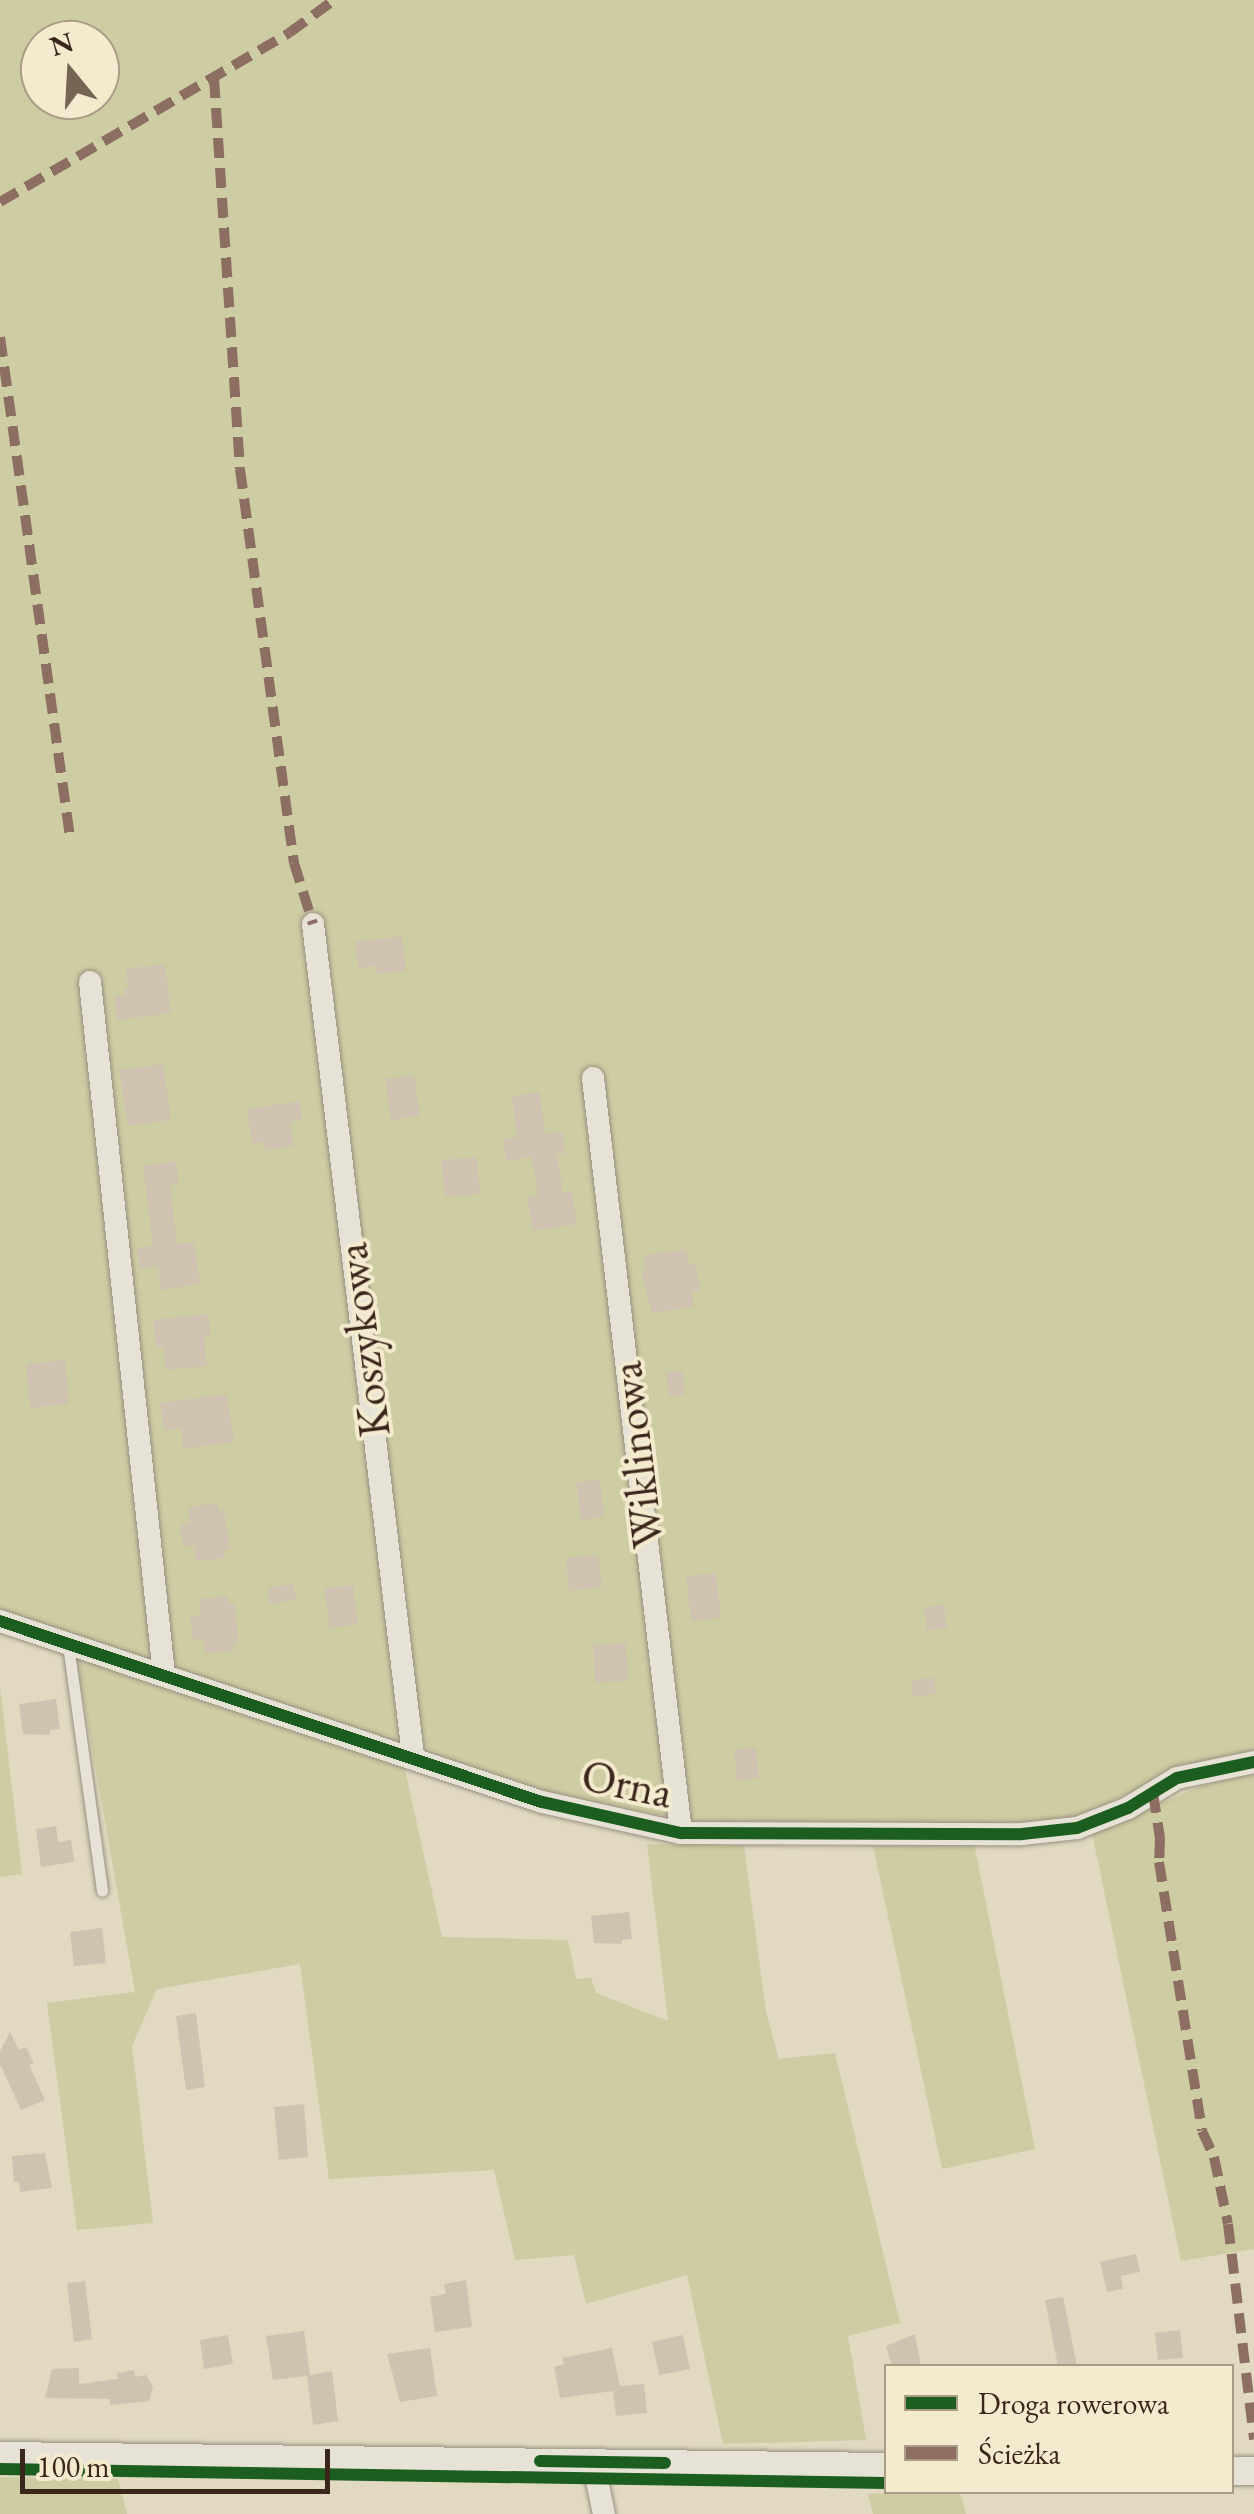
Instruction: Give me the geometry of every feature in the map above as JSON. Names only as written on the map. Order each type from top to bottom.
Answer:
[{"type":"street","name":"Koszykowa","points":[[313,924],[414,1756]]},
{"type":"street","points":[[90,982],[164,1675]]},
{"type":"street","name":"Wiklinowa","points":[[593,1078],[681,1833]]},
{"type":"street","name":"Orna","points":[[0,1622],[414,1756],[542,1802],[681,1833],[1022,1834],[1077,1828],[1128,1808],[1177,1778],[1254,1762]]},
{"type":"street","points":[[0,2456],[884,2467]]},
{"type":"street","points":[[593,2461],[604,2514]]},
{"type":"lane","points":[[68,1644],[102,1891]]},
{"type":"green space","points":[[0,0],[1254,0],[1254,1753],[1224,1756],[1176,1771],[1067,1822],[713,1825],[550,1795],[0,1610]]},
{"type":"green space","points":[[75,1652],[403,1761],[442,1937],[568,1940],[576,1979],[591,1978],[596,1993],[668,2021],[647,1844],[744,1846],[766,2012],[779,2059],[835,2053],[900,2323],[848,2336],[866,2440],[723,2444],[687,2275],[586,2304],[574,2255],[515,2260],[494,2170],[329,2179],[300,1964],[157,1989],[132,2046],[153,2223],[77,2230],[47,2003],[135,1992]]},
{"type":"green space","points":[[0,1686],[22,1874],[0,1877]]},
{"type":"green space","points":[[1254,1773],[1254,2249],[1181,2261],[1092,1833],[1201,1786]]},
{"type":"green space","points":[[974,1843],[1035,2149],[942,2169],[873,1846]]},
{"type":"green space","points":[[0,2477],[118,2479],[127,2514],[0,2514]]},
{"type":"green space","points":[[868,2494],[961,2494],[966,2514],[873,2514]]},
{"type":"building","points":[[402,936],[406,971],[377,974],[376,966],[358,968],[355,942]]},
{"type":"building","points":[[165,964],[171,1013],[117,1020],[114,996],[125,995],[126,969]]},
{"type":"building","points":[[163,1064],[171,1120],[128,1126],[119,1070]]},
{"type":"building","points":[[414,1075],[420,1116],[391,1120],[385,1079]]},
{"type":"building","points":[[540,1092],[545,1134],[562,1132],[565,1153],[557,1154],[563,1193],[572,1191],[577,1224],[533,1231],[527,1198],[538,1196],[532,1157],[506,1161],[503,1139],[517,1137],[512,1096]]},
{"type":"building","points":[[300,1101],[302,1120],[290,1122],[294,1146],[265,1150],[264,1142],[252,1144],[247,1109]]},
{"type":"building","points":[[477,1157],[480,1194],[445,1197],[441,1160]]},
{"type":"building","points":[[176,1161],[179,1184],[170,1185],[177,1244],[194,1242],[200,1284],[161,1290],[158,1266],[139,1269],[137,1248],[153,1246],[143,1166]]},
{"type":"building","points":[[686,1250],[688,1265],[696,1263],[700,1290],[692,1292],[694,1307],[652,1313],[641,1271],[646,1270],[644,1255]]},
{"type":"building","points":[[208,1314],[211,1336],[204,1337],[207,1366],[166,1370],[163,1346],[156,1347],[153,1320]]},
{"type":"building","points":[[65,1360],[69,1404],[30,1408],[26,1364]]},
{"type":"building","points":[[682,1371],[685,1395],[669,1397],[666,1372]]},
{"type":"building","points":[[227,1394],[234,1442],[183,1449],[181,1429],[164,1431],[160,1403]]},
{"type":"building","points":[[600,1480],[604,1517],[581,1520],[576,1482]]},
{"type":"building","points":[[217,1503],[218,1511],[224,1510],[230,1550],[224,1550],[225,1558],[196,1561],[194,1546],[183,1547],[180,1524],[190,1522],[188,1507]]},
{"type":"building","points":[[598,1555],[602,1587],[569,1591],[566,1558]]},
{"type":"building","points":[[716,1573],[721,1618],[691,1621],[686,1576]]},
{"type":"building","points":[[294,1584],[296,1600],[270,1604],[268,1587]]},
{"type":"building","points":[[353,1585],[358,1624],[330,1628],[324,1588]]},
{"type":"building","points":[[228,1596],[229,1603],[234,1603],[239,1642],[234,1643],[235,1650],[205,1654],[203,1638],[193,1640],[190,1616],[201,1615],[199,1599]]},
{"type":"building","points":[[944,1605],[947,1628],[927,1631],[924,1607]]},
{"type":"building","points":[[626,1643],[628,1681],[595,1683],[593,1645]]},
{"type":"building","points":[[934,1677],[936,1694],[913,1697],[911,1681]]},
{"type":"building","points":[[56,1699],[60,1729],[50,1730],[50,1735],[23,1734],[19,1704]]},
{"type":"building","points":[[756,1747],[759,1778],[737,1781],[734,1750]]},
{"type":"building","points":[[56,1826],[58,1842],[71,1840],[74,1862],[41,1867],[36,1829]]},
{"type":"building","points":[[629,1912],[632,1939],[622,1940],[622,1944],[594,1943],[591,1916]]},
{"type":"building","points":[[102,1928],[106,1963],[74,1966],[70,1932]]},
{"type":"building","points":[[196,2013],[205,2087],[186,2090],[176,2016]]},
{"type":"building","points":[[10,2032],[19,2050],[26,2047],[34,2063],[29,2065],[45,2100],[21,2110],[0,2064],[0,2051]]},
{"type":"building","points":[[304,2104],[308,2157],[279,2160],[274,2107]]},
{"type":"building","points":[[45,2153],[52,2188],[20,2192],[19,2182],[14,2182],[12,2156]]},
{"type":"building","points":[[1136,2254],[1140,2272],[1121,2276],[1123,2289],[1107,2292],[1100,2262]]},
{"type":"building","points":[[466,2280],[472,2327],[435,2332],[430,2297],[446,2294],[444,2284]]},
{"type":"building","points":[[85,2281],[92,2339],[74,2342],[67,2283]]},
{"type":"building","points":[[1063,2297],[1077,2364],[1058,2364],[1045,2300]]},
{"type":"building","points":[[1180,2330],[1183,2358],[1158,2360],[1155,2333]]},
{"type":"building","points":[[304,2331],[310,2375],[332,2371],[338,2421],[313,2425],[307,2376],[273,2380],[266,2336]]},
{"type":"building","points":[[915,2334],[921,2364],[891,2364],[886,2346]]},
{"type":"building","points":[[228,2335],[233,2364],[204,2369],[200,2340]]},
{"type":"building","points":[[683,2335],[690,2369],[659,2375],[652,2342]]},
{"type":"building","points":[[430,2348],[437,2396],[400,2402],[387,2354]]},
{"type":"building","points":[[612,2348],[620,2386],[644,2384],[647,2413],[616,2416],[613,2391],[560,2398],[554,2367],[564,2364],[562,2358]]},
{"type":"building","points":[[79,2368],[79,2384],[118,2379],[117,2373],[134,2370],[135,2377],[146,2375],[153,2387],[149,2401],[110,2405],[110,2399],[45,2398],[52,2369]]},
{"type":"marked path","points":[[0,202],[289,33],[334,0]]},
{"type":"marked path","points":[[214,78],[240,469],[294,863],[313,924]]},
{"type":"marked path","points":[[0,337],[70,837]]},
{"type":"marked path","points":[[1153,1793],[1160,1838],[1159,1862],[1202,2131],[1214,2157],[1228,2224],[1254,2439]]},
{"type":"cycle path","points":[[0,1621],[542,1802],[681,1833],[1022,1834],[1077,1828],[1128,1808],[1177,1778],[1254,1762]]},
{"type":"cycle path","points":[[540,2461],[665,2463]]},
{"type":"cycle path","points":[[0,2469],[884,2483]]}]
